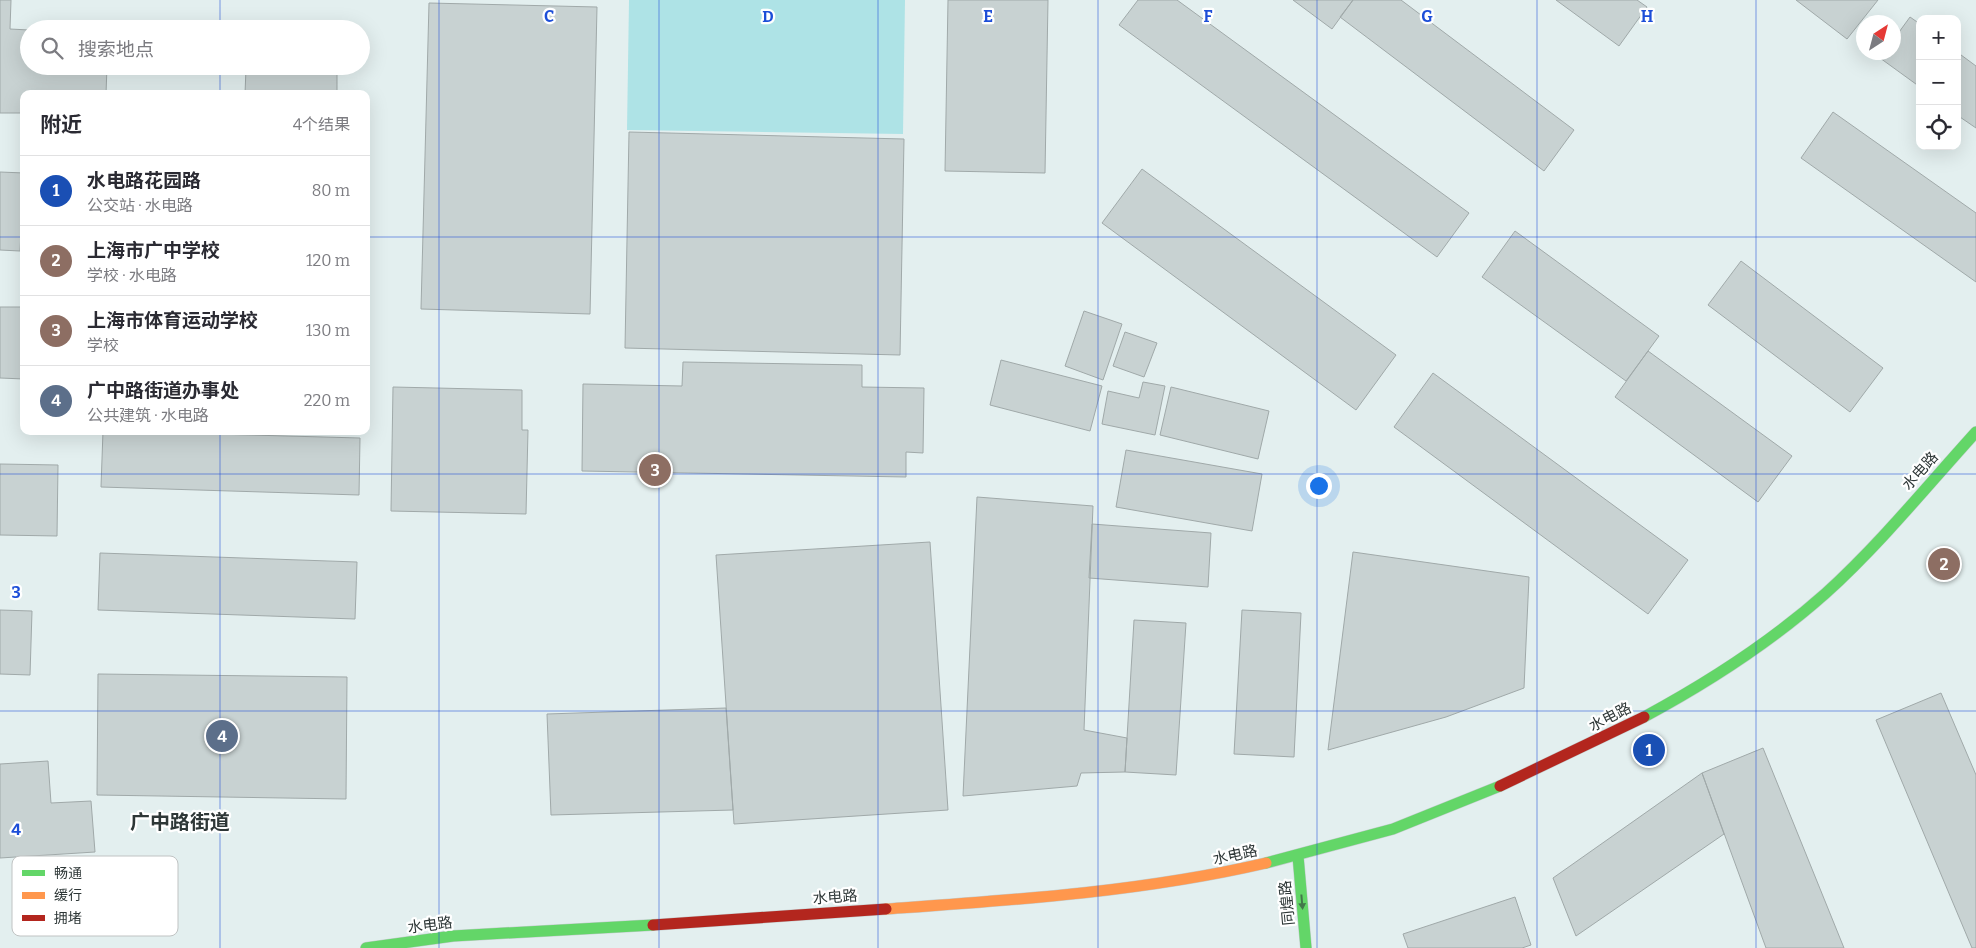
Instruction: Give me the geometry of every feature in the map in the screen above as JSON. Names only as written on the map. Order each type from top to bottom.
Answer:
[{"type":"main road","name":"水电路","points":[[366,948],[614,928],[1055,897],[1168,883],[1298,856],[1439,812],[1591,744],[1679,697],[1774,636],[1830,590],[1976,432]]},
{"type":"main road","name":"同煌路","points":[[1298,856],[1306,948]]},
{"type":"shaded area","points":[[629,0],[905,0],[903,134],[627,130]]},
{"type":"building","points":[[0,0],[11,0],[10,29],[20,30],[20,75],[107,75],[106,90],[20,90],[20,113],[0,113]]},
{"type":"building","points":[[948,0],[1048,0],[1045,173],[945,171]]},
{"type":"building","points":[[1138,0],[1177,0],[1469,213],[1437,257],[1119,25]]},
{"type":"building","points":[[1293,0],[1353,0],[1332,29]]},
{"type":"building","points":[[1353,0],[1401,0],[1574,130],[1544,171],[1340,17]]},
{"type":"building","points":[[1556,0],[1637,0],[1647,7],[1619,46]]},
{"type":"building","points":[[1796,0],[1878,0],[1866,15],[1856,15],[1856,28],[1847,39]]},
{"type":"building","points":[[429,3],[597,7],[590,314],[421,309]]},
{"type":"building","points":[[1910,17],[1916,21],[1916,84],[1883,60],[1901,60],[1901,29]]},
{"type":"building","points":[[1961,55],[1976,66],[1976,128],[1961,118]]},
{"type":"building","points":[[246,75],[337,75],[337,90],[245,90]]},
{"type":"building","points":[[1833,112],[1976,213],[1976,282],[1801,158]]},
{"type":"building","points":[[629,132],[904,139],[900,355],[625,348]]},
{"type":"building","points":[[1142,169],[1396,355],[1356,410],[1102,223]]},
{"type":"building","points":[[0,172],[20,173],[20,251],[0,250]]},
{"type":"building","points":[[1515,231],[1659,336],[1626,381],[1482,277]]},
{"type":"building","points":[[1741,261],[1883,368],[1850,412],[1708,305]]},
{"type":"building","points":[[0,307],[20,307],[20,379],[0,378]]},
{"type":"building","points":[[1084,311],[1122,324],[1103,380],[1065,366]]},
{"type":"building","points":[[1125,332],[1157,343],[1144,377],[1113,366]]},
{"type":"building","points":[[1648,351],[1792,456],[1758,502],[1615,397]]},
{"type":"building","points":[[1001,360],[1102,386],[1090,431],[990,405]]},
{"type":"building","points":[[683,362],[862,365],[862,387],[924,388],[923,453],[906,452],[906,477],[582,471],[583,384],[682,386]]},
{"type":"building","points":[[1433,373],[1688,560],[1648,614],[1394,427]]},
{"type":"building","points":[[1143,382],[1165,386],[1155,435],[1102,424],[1108,391],[1139,398]]},
{"type":"building","points":[[393,387],[522,390],[522,430],[528,430],[526,514],[391,511]]},
{"type":"building","points":[[1171,387],[1269,411],[1258,459],[1160,435]]},
{"type":"building","points":[[103,435],[250,435],[360,438],[359,495],[101,487]]},
{"type":"building","points":[[1126,450],[1262,474],[1252,531],[1116,507]]},
{"type":"building","points":[[0,464],[58,465],[57,536],[0,535]]},
{"type":"building","points":[[977,497],[1093,506],[1084,730],[1127,738],[1125,772],[1081,773],[1077,786],[963,796]]},
{"type":"building","points":[[1092,524],[1211,533],[1208,587],[1089,578]]},
{"type":"building","points":[[930,542],[948,810],[734,824],[716,555]]},
{"type":"building","points":[[1353,552],[1529,577],[1524,688],[1446,717],[1328,750]]},
{"type":"building","points":[[100,553],[357,562],[355,619],[98,610]]},
{"type":"building","points":[[0,610],[32,611],[30,675],[0,674]]},
{"type":"building","points":[[1242,610],[1301,613],[1294,757],[1234,754]]},
{"type":"building","points":[[1134,620],[1186,623],[1176,775],[1125,772]]},
{"type":"building","points":[[98,674],[347,677],[346,799],[97,795]]},
{"type":"building","points":[[1941,693],[1976,775],[1976,948],[1972,948],[1876,720]]},
{"type":"building","points":[[726,708],[733,810],[551,815],[547,714]]},
{"type":"building","points":[[1763,748],[1844,948],[1766,948],[1702,773]]},
{"type":"building","points":[[48,761],[51,803],[91,801],[95,852],[0,858],[0,764]]},
{"type":"building","points":[[1702,773],[1724,834],[1576,936],[1553,878]]},
{"type":"building","points":[[1515,897],[1531,945],[1522,948],[1408,948],[1403,934]]},
{"type":"traffic: fast","points":[[1644,717],[1692,690],[1739,660],[1784,628],[1826,593],[1884,535],[1976,432]]},
{"type":"traffic: fast","points":[[1266,863],[1393,829],[1500,786]]},
{"type":"traffic: fast","points":[[1298,856],[1306,948]]},
{"type":"traffic: fast","points":[[366,948],[453,936],[653,925]]},
{"type":"traffic: slow","points":[[886,909],[1077,894],[1172,881],[1266,863]]},
{"type":"traffic: jam","points":[[1500,786],[1644,717]]},
{"type":"traffic: jam","points":[[653,925],[886,909]]},
{"type":"place","name":"上海市体育运动学校","points":[[655,470]]},
{"type":"place","name":"上海市广中学校","points":[[1944,564]]},
{"type":"place","name":"广中路街道办事处","points":[[222,736]]},
{"type":"place","name":"水电路花园路","points":[[1649,750]]},
{"type":"district","name":"广中路街道","points":[[180,822]]}]
